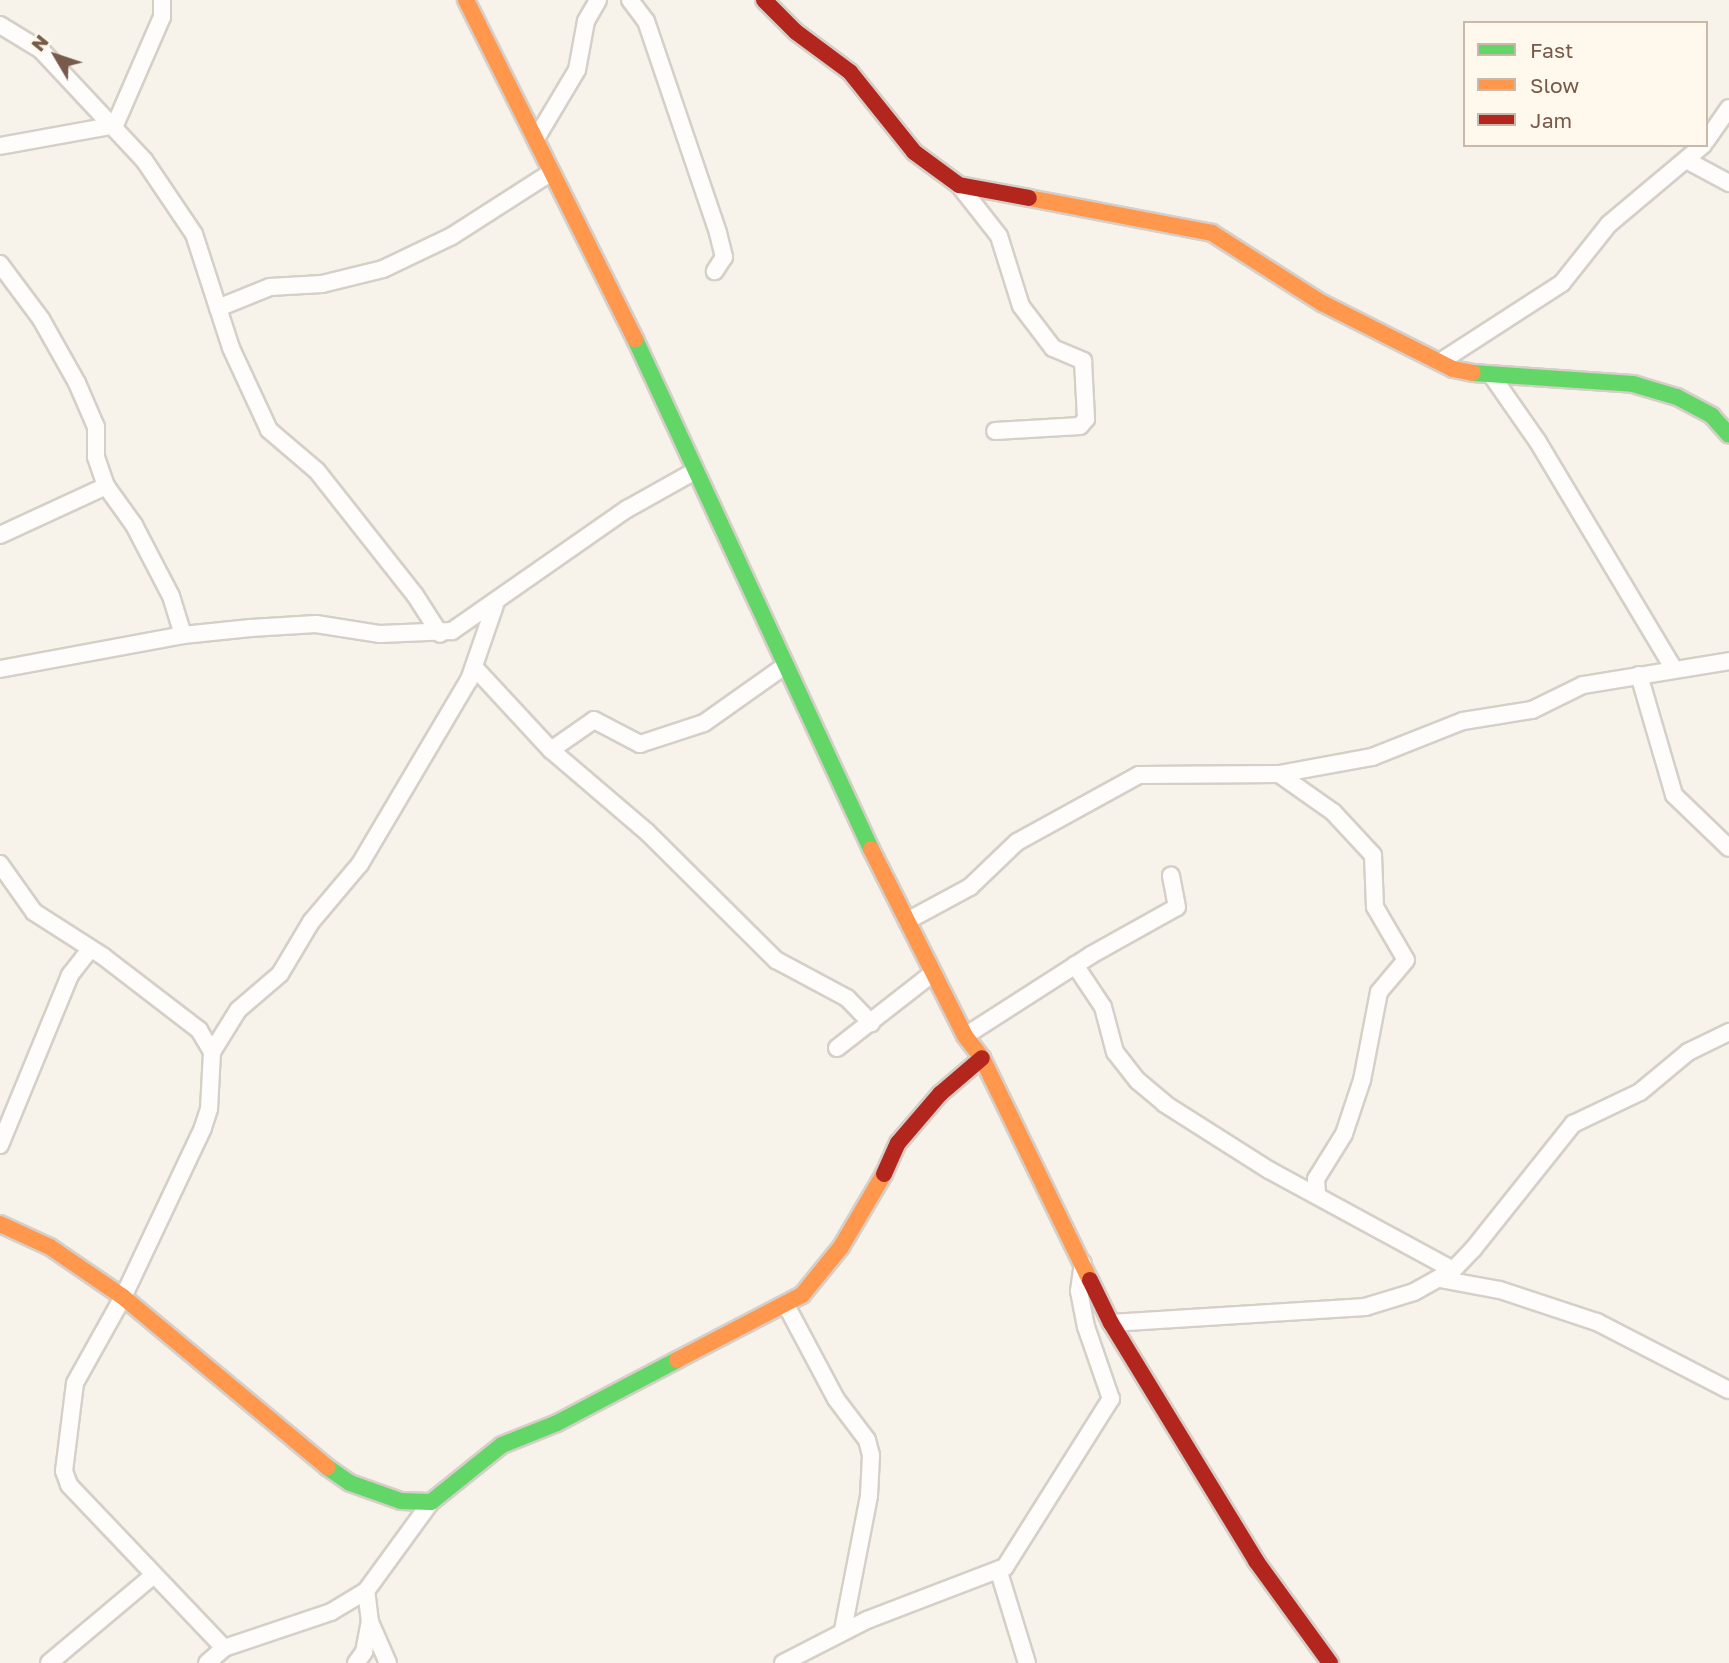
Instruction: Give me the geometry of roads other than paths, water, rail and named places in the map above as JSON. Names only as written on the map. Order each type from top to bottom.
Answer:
[{"type":"street","points":[[115,125],[162,17],[162,0]]},
{"type":"street","points":[[467,0],[537,137],[550,173],[610,285],[783,667],[965,1036],[982,1058],[1051,1208],[1083,1263],[1111,1324],[1256,1561],[1330,1663]]},
{"type":"street","points":[[537,137],[577,70],[586,20],[598,0]]},
{"type":"street","points":[[630,0],[646,20],[718,233],[724,257],[715,271]]},
{"type":"street","points":[[764,0],[796,32],[849,72],[914,152],[959,185],[999,236],[1021,306],[1053,348],[1083,361],[1086,419],[1080,426],[995,431]]},
{"type":"street","points":[[0,25],[41,50],[115,125],[194,234],[231,348],[269,430],[317,471],[415,595],[440,634]]},
{"type":"street","points":[[1708,138],[1729,108]]},
{"type":"street","points":[[0,146],[115,125]]},
{"type":"street","points":[[1440,362],[1562,283],[1609,224],[1688,161],[1701,147]]},
{"type":"street","points":[[1688,161],[1729,183]]},
{"type":"street","points":[[218,308],[270,287],[322,284],[383,269],[452,236],[550,173]]},
{"type":"street","points":[[959,185],[1212,233],[1322,303],[1440,362],[1492,376],[1633,384],[1677,397],[1712,416],[1728,433]]},
{"type":"street","points":[[0,264],[41,319],[77,383],[96,427],[96,457],[106,486],[153,561],[171,596],[183,635]]},
{"type":"street","points":[[1492,376],[1538,442],[1674,668]]},
{"type":"street","points":[[0,669],[183,635],[316,624],[380,634],[440,634],[456,630],[627,509],[695,471]]},
{"type":"street","points":[[0,535],[106,486]]},
{"type":"street","points":[[223,1648],[69,1485],[64,1471],[75,1383],[123,1297],[203,1129],[209,1109],[212,1052],[238,1010],[280,974],[311,922],[360,864],[475,668],[495,604]]},
{"type":"street","points":[[907,920],[970,887],[1017,842],[1139,775],[1167,771],[1279,774],[1372,757],[1463,721],[1532,710],[1566,690],[1674,668],[1729,661]]},
{"type":"street","points":[[551,750],[594,720],[640,744],[696,726],[783,667]]},
{"type":"street","points":[[475,668],[551,750],[647,832],[776,960],[847,998],[871,1023]]},
{"type":"street","points":[[1639,676],[1674,795],[1729,848]]},
{"type":"street","points":[[1279,774],[1333,812],[1373,855],[1375,907],[1406,960],[1379,992],[1362,1080],[1344,1134],[1316,1179],[1317,1195]]},
{"type":"street","points":[[0,863],[34,912],[90,948],[199,1030],[212,1052]]},
{"type":"street","points":[[965,1036],[1075,965],[1177,907],[1171,876]]},
{"type":"street","points":[[0,1145],[70,975],[90,948]]},
{"type":"street","points":[[1075,965],[1103,1007],[1115,1052],[1138,1082],[1190,1122],[1446,1274],[1597,1322],[1729,1390]]},
{"type":"street","points":[[837,1048],[933,973]]},
{"type":"street","points":[[1111,1324],[1365,1307],[1446,1274],[1507,1211],[1573,1124],[1640,1092],[1688,1052],[1729,1032]]},
{"type":"street","points":[[207,1663],[223,1648],[331,1612],[366,1591],[431,1502],[502,1446],[557,1423],[786,1305],[828,1266],[873,1198],[898,1143],[940,1094],[982,1058]]},
{"type":"street","points":[[0,1224],[50,1247],[123,1297],[303,1450],[350,1483],[401,1501],[431,1502]]},
{"type":"street","points":[[783,1663],[843,1630],[999,1572],[1061,1483],[1111,1399],[1086,1327],[1079,1291],[1083,1263]]},
{"type":"street","points":[[786,1305],[836,1399],[867,1440],[871,1455],[869,1496],[843,1630]]},
{"type":"street","points":[[999,1572],[1027,1663]]},
{"type":"street","points":[[49,1663],[154,1575]]},
{"type":"street","points":[[366,1591],[370,1622],[388,1663]]},
{"type":"street","points":[[358,1662],[370,1622]]}]
